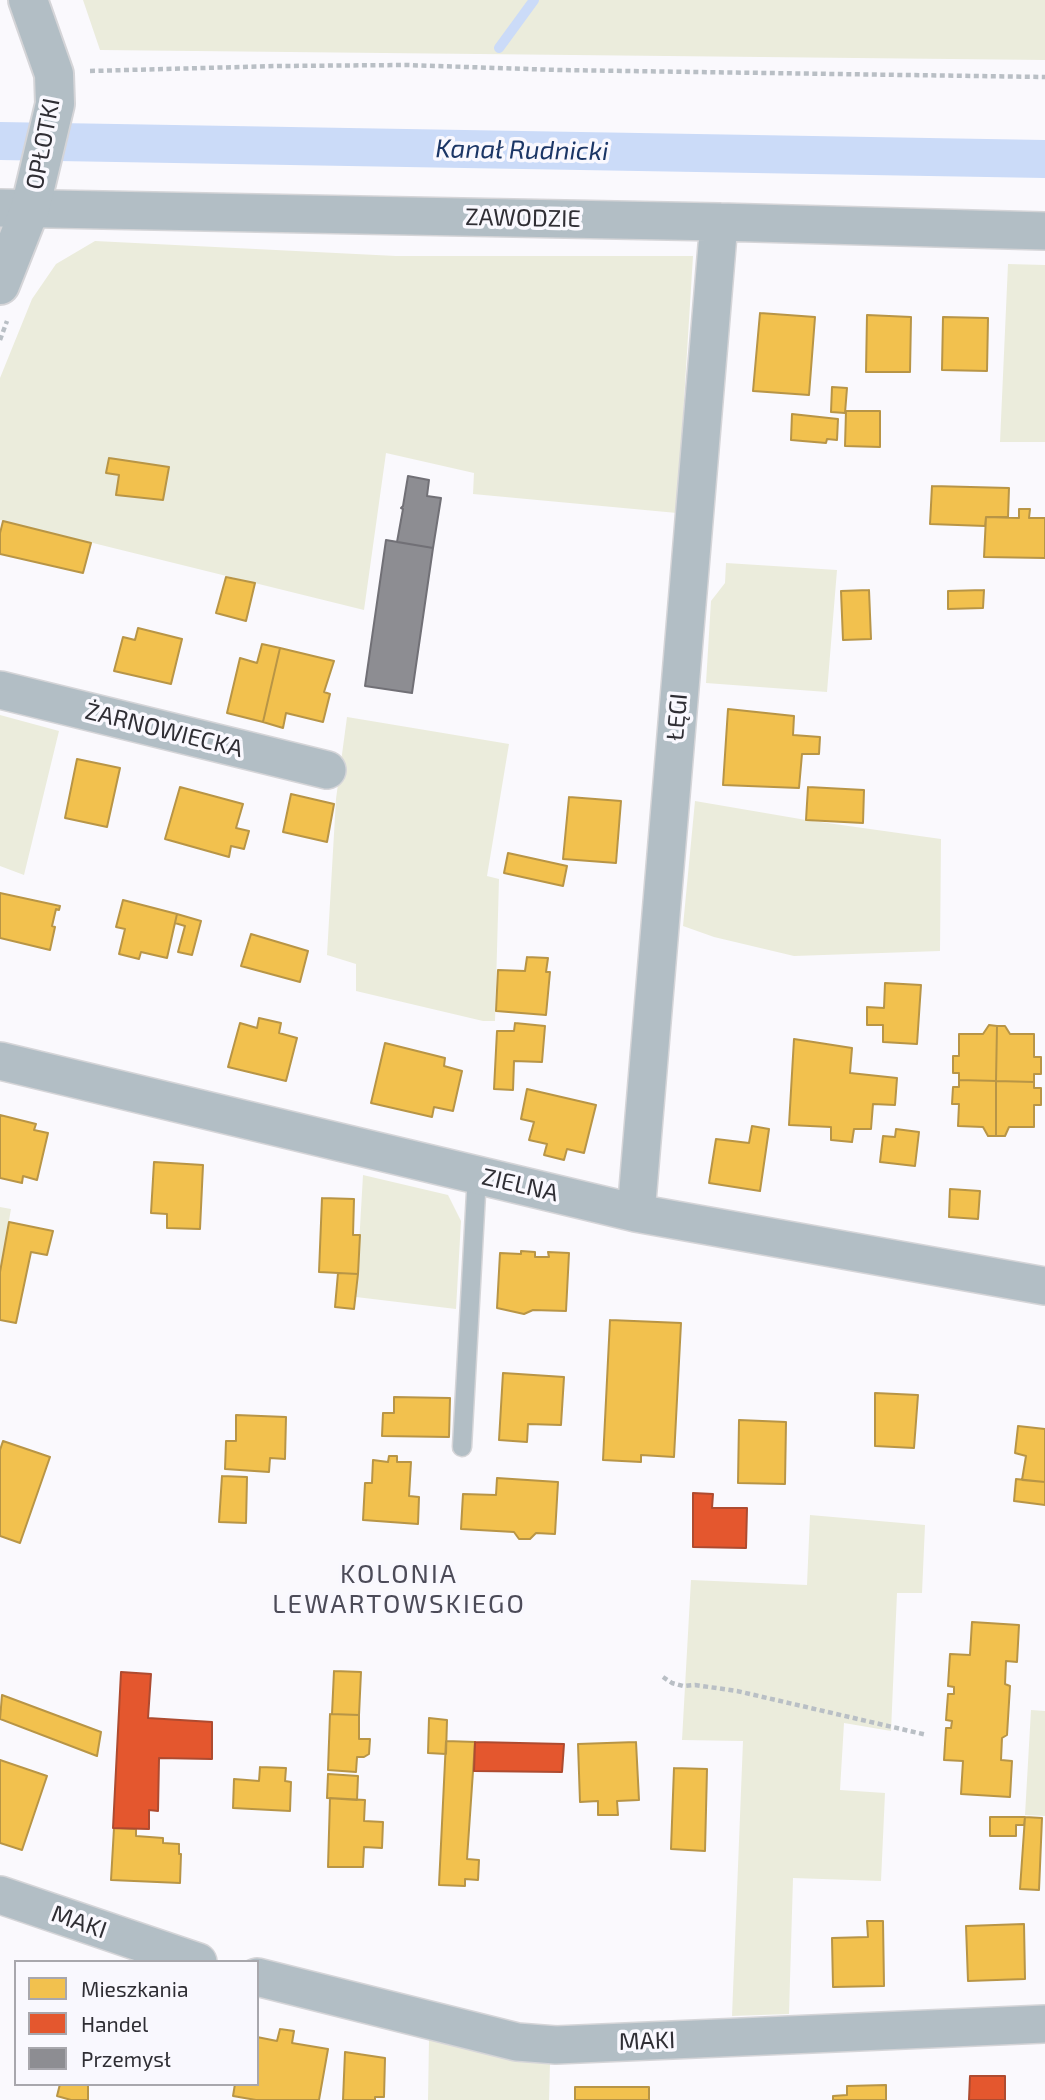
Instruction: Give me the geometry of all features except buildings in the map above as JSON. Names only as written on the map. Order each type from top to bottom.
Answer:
[{"type":"street","name":"OPŁOTKI","points":[[0,285],[15,209],[41,166],[55,104],[54,74],[28,0]]},
{"type":"street","name":"ZAWODZIE","points":[[15,209],[1045,231]]},
{"type":"street","name":"ŁĘGI","points":[[636,1213],[719,222]]},
{"type":"street","name":"ŻARNOWIECKA","points":[[0,690],[327,770]]},
{"type":"street","name":"ZIELNA","points":[[0,1061],[636,1213],[1045,1286]]},
{"type":"street","name":"MAKI","points":[[0,1895],[192,1960]]},
{"type":"street","name":"MAKI","points":[[259,1978],[517,2042],[556,2045],[1045,2024]]},
{"type":"lane","points":[[462,1447],[477,1175]]},
{"type":"path","points":[[54,74],[120,69],[406,65],[558,70],[1045,77]]},
{"type":"path","points":[[663,1677],[683,1686],[695,1685],[737,1691],[927,1735]]},
{"type":"green space","points":[[83,0],[1045,0],[1045,60],[100,50]]},
{"type":"green space","points":[[95,241],[396,256],[693,256],[677,513],[473,494],[474,473],[386,453],[364,610],[0,520],[0,378],[32,299],[56,264]]},
{"type":"green space","points":[[1008,264],[1045,265],[1045,442],[1000,442]]},
{"type":"green space","points":[[726,563],[837,570],[827,692],[706,683],[711,601],[725,583]]},
{"type":"green space","points":[[0,715],[59,731],[24,875],[0,866]]},
{"type":"green space","points":[[347,717],[509,744],[487,876],[499,879],[495,1021],[483,1021],[356,991],[356,964],[327,955],[336,799]]},
{"type":"green space","points":[[695,801],[941,839],[940,951],[794,956],[714,937],[683,926]]},
{"type":"green space","points":[[363,1175],[448,1195],[461,1221],[456,1309],[356,1297]]},
{"type":"green space","points":[[0,1207],[11,1209],[0,1271]]},
{"type":"green space","points":[[810,1515],[925,1525],[922,1593],[897,1593],[891,1731],[844,1723],[840,1790],[885,1793],[881,1881],[793,1878],[789,2014],[732,2016],[743,1741],[682,1740],[691,1580],[807,1585]]},
{"type":"green space","points":[[1031,1710],[1045,1711],[1045,1816],[1025,1815]]},
{"type":"green space","points":[[429,2039],[550,2064],[549,2100],[428,2100]]},
{"type":"waterway","points":[[499,48],[534,0]]},
{"type":"waterway","name":"Kanał Rudnicki","points":[[0,141],[1045,159]]},
{"type":"district","name":"KOLONIA LEWARTOWSKIEGO","points":[[399,1589]]}]
